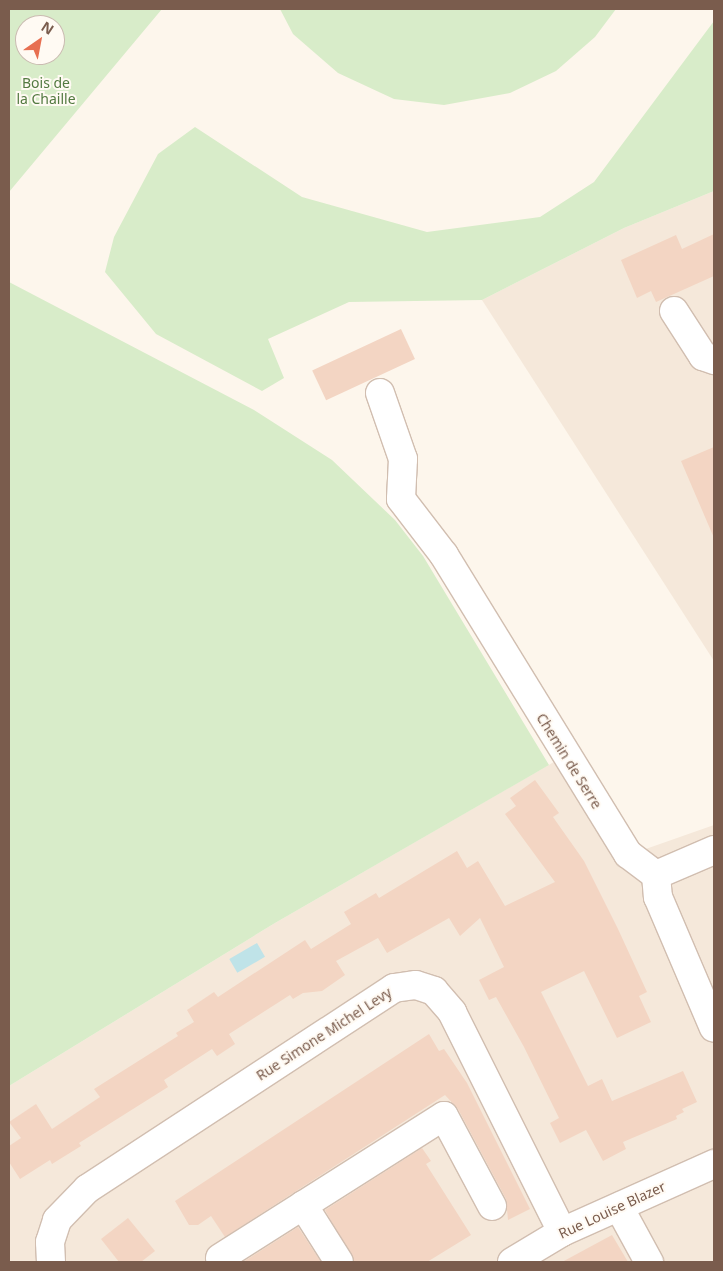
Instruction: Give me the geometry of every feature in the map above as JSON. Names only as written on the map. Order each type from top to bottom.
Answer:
[{"type":"street","points":[[674,311],[703,356],[714,360]]},
{"type":"street","name":"Chemin de Serre","points":[[380,393],[403,459],[401,499],[444,555],[628,854],[656,875]]},
{"type":"street","points":[[714,850],[656,875],[658,897],[714,1028]]},
{"type":"street","name":"Rue Simone Michel Levy","points":[[51,1262],[50,1242],[57,1220],[87,1189],[394,988],[416,985],[434,991],[452,1012],[562,1232]]},
{"type":"street","points":[[220,1258],[444,1116],[492,1206]]},
{"type":"street","name":"Rue Louise Blazer","points":[[512,1262],[562,1232],[714,1164]]},
{"type":"street","points":[[303,1205],[339,1262]]},
{"type":"street","points":[[619,1207],[650,1262]]},
{"type":"shaded area","points":[[714,191],[714,661],[482,300],[624,228]]},
{"type":"shaded area","points":[[573,751],[640,851],[714,825],[714,1262],[9,1262],[9,1086],[275,923]]},
{"type":"green space","name":"Bois de la Chaille","points":[[9,9],[162,9],[9,192]]},
{"type":"green space","points":[[280,9],[616,9],[595,37],[556,71],[510,93],[444,105],[394,99],[338,73],[293,34]]},
{"type":"green space","points":[[714,21],[714,191],[624,228],[482,300],[349,302],[268,339],[284,378],[262,391],[156,334],[105,272],[114,237],[158,154],[195,127],[302,197],[427,232],[540,217],[594,182]]},
{"type":"green space","points":[[9,282],[254,410],[332,460],[395,520],[423,556],[549,765],[275,923],[9,1086]]},
{"type":"water","points":[[257,943],[265,957],[237,973],[229,959]]},
{"type":"building","points":[[714,234],[714,276],[656,302],[651,291],[637,298],[621,260],[676,235],[682,249]]},
{"type":"building","points":[[401,329],[415,359],[326,400],[312,370]]},
{"type":"building","points":[[714,447],[714,538],[681,461]]},
{"type":"building","points":[[535,780],[559,813],[553,817],[584,861],[618,929],[647,992],[639,996],[651,1022],[617,1038],[584,971],[541,992],[588,1086],[602,1079],[612,1101],[683,1071],[697,1102],[682,1109],[684,1112],[676,1116],[677,1119],[623,1142],[626,1149],[603,1161],[586,1130],[560,1143],[550,1123],[559,1118],[524,1047],[496,997],[489,1000],[479,980],[504,967],[480,918],[460,936],[449,918],[387,953],[378,938],[336,961],[345,975],[322,991],[303,993],[293,999],[290,995],[229,1034],[235,1044],[217,1056],[212,1049],[164,1080],[168,1087],[79,1143],[81,1146],[52,1164],[50,1160],[20,1179],[9,1162],[9,1146],[21,1138],[9,1122],[36,1104],[52,1129],[100,1097],[94,1089],[178,1036],[176,1033],[194,1022],[187,1010],[214,992],[218,997],[305,940],[311,949],[351,924],[344,912],[376,893],[379,898],[457,851],[467,868],[478,861],[505,906],[555,882],[505,814],[516,806],[510,798]]},
{"type":"building","points":[[429,1034],[439,1051],[444,1049],[467,1083],[530,1209],[508,1220],[506,1199],[458,1109],[445,1095],[225,1237],[211,1216],[198,1225],[189,1225],[175,1201]]},
{"type":"building","points":[[422,1148],[431,1161],[426,1164],[471,1235],[427,1262],[354,1262],[325,1210]]},
{"type":"building","points":[[128,1218],[155,1251],[141,1262],[119,1262],[101,1239]]},
{"type":"building","points":[[298,1227],[321,1262],[243,1262]]},
{"type":"building","points":[[612,1235],[628,1262],[562,1262]]}]
